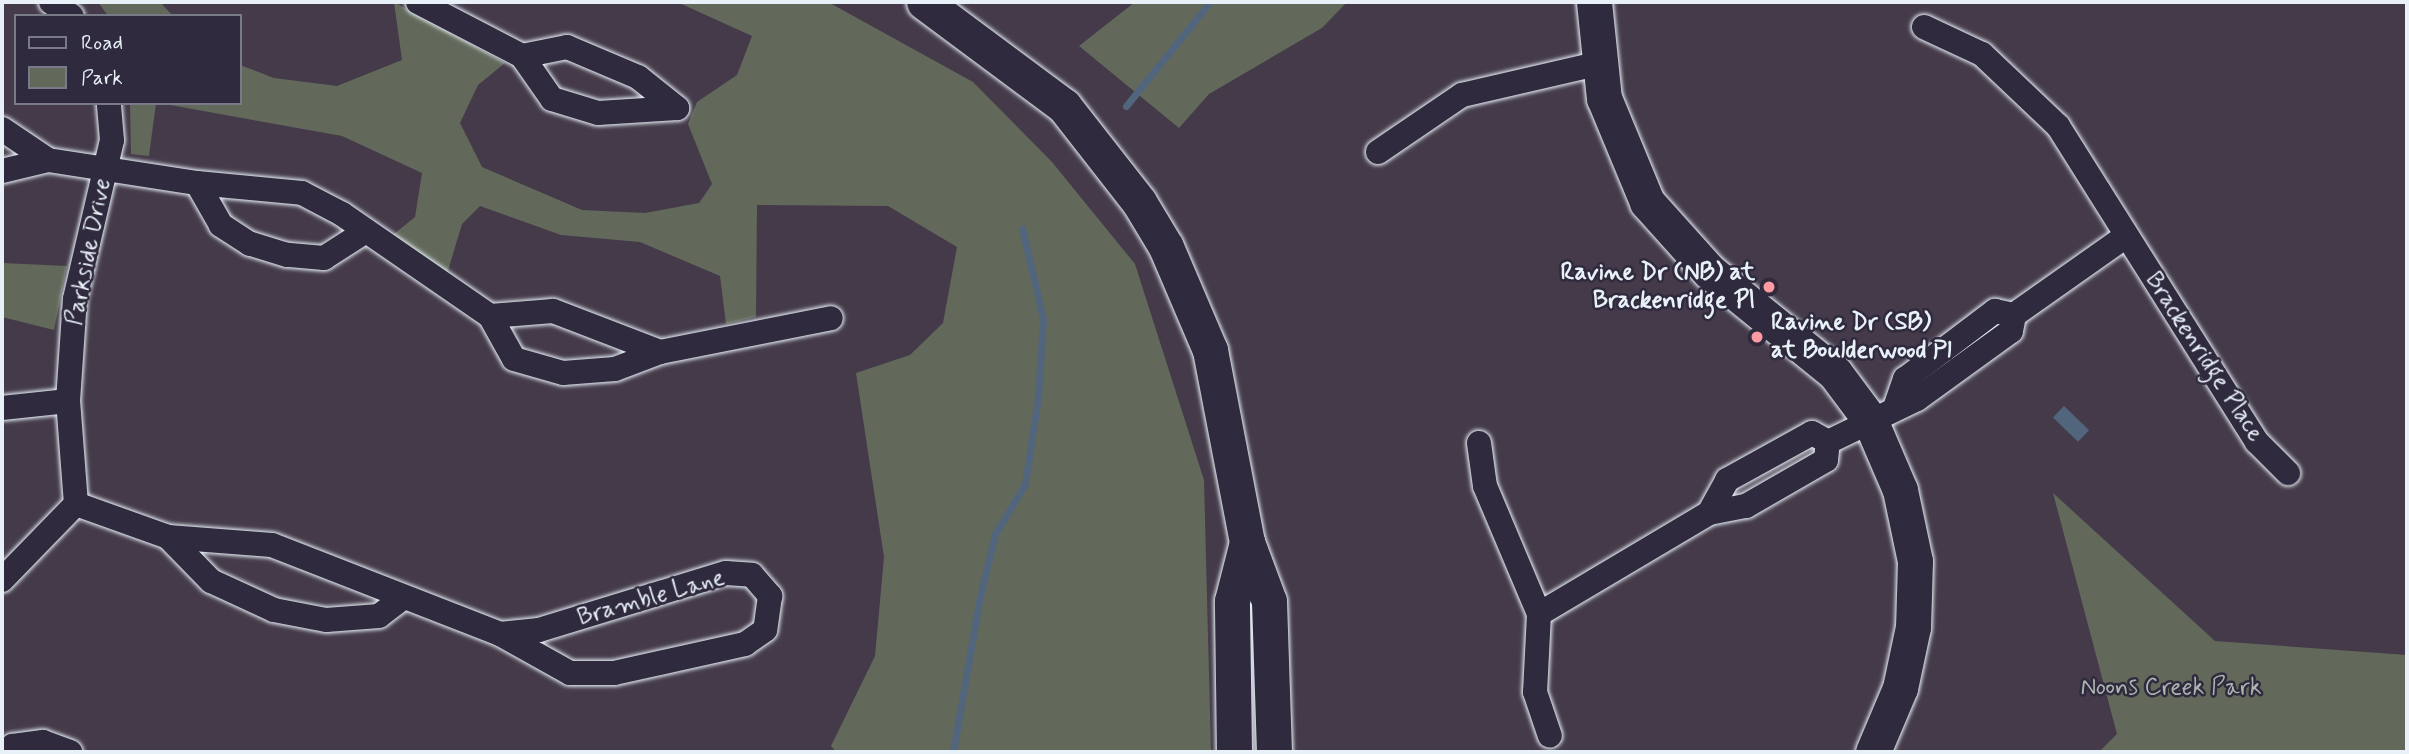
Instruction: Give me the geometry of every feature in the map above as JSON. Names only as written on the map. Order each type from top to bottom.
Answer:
[{"type":"main road","points":[[924,2],[1063,106],[1139,202],[1210,350],[1247,542],[1269,601],[1274,752]]},
{"type":"main road","points":[[1594,2],[1596,64],[1624,155],[1661,222],[1709,271],[1815,351],[1883,412],[1915,561],[1909,653],[1873,752]]},
{"type":"main road","points":[[1234,752],[1232,601],[1247,542]]},
{"type":"street","points":[[51,2],[69,14]]},
{"type":"street","points":[[418,2],[522,56],[552,99],[598,113],[677,108],[638,77],[567,47],[522,56]]},
{"type":"street","name":"Brackenridge Place","points":[[1923,27],[1982,54],[2058,126],[2257,442],[2288,473]]},
{"type":"street","points":[[1378,152],[1462,95],[1596,64]]},
{"type":"street","name":"Parkside Drive","points":[[76,504],[68,401],[75,299],[112,140],[109,105]]},
{"type":"street","points":[[2,129],[48,160],[105,173],[302,193],[366,231],[490,316],[514,359],[564,373],[615,369],[660,352],[831,318]]},
{"type":"street","points":[[2,171],[48,160]]},
{"type":"street","points":[[197,183],[221,225],[250,244],[287,255],[324,258],[366,231]]},
{"type":"street","points":[[1539,614],[1709,513],[1746,506],[1826,460],[1828,442],[1883,412],[1917,398],[2011,331],[2014,315],[2126,236]]},
{"type":"street","points":[[490,316],[553,311],[660,352]]},
{"type":"street","points":[[2,408],[68,401]]},
{"type":"street","points":[[1479,443],[1485,486],[1539,614],[1535,692],[1550,736]]},
{"type":"street","points":[[2,580],[76,504]]},
{"type":"street","name":"Bramble Lane","points":[[76,504],[168,537],[272,545],[400,600],[500,634],[570,673],[614,673],[745,644],[765,630],[770,596],[752,575],[726,573],[539,630],[500,634]]},
{"type":"street","name":"Bramble Lane","points":[[168,537],[212,582],[274,610],[326,620],[379,616],[400,600]]},
{"type":"street","points":[[10,744],[43,742],[71,752]]},
{"type":"green space","points":[[98,2],[160,2],[171,14],[107,14]]},
{"type":"green space","points":[[394,2],[505,63],[478,85],[460,123],[482,167],[582,210],[645,213],[699,203],[712,184],[688,124],[697,102],[737,75],[752,36],[677,2],[828,2],[973,82],[1052,162],[1135,264],[1204,480],[1211,752],[836,752],[831,746],[875,656],[884,557],[856,373],[910,355],[943,323],[957,247],[888,206],[757,205],[756,317],[726,324],[720,276],[640,242],[561,235],[480,206],[462,224],[447,274],[389,238],[415,217],[422,173],[342,136],[170,105],[242,105],[242,66],[274,78],[337,86],[402,60]]},
{"type":"green space","points":[[1135,2],[1347,2],[1322,28],[1209,94],[1179,128],[1079,46]]},
{"type":"green space","points":[[130,105],[156,105],[149,156],[131,154]]},
{"type":"green space","points":[[2,263],[67,266],[54,330],[2,317]]},
{"type":"green space","name":"Noons Creek Park","points":[[2053,493],[2215,641],[2407,655],[2407,752],[2099,752],[2117,734]]},
{"type":"water","points":[[2064,406],[2089,430],[2078,442],[2053,418]]},
{"type":"waterway","points":[[1126,106],[1210,2]]},
{"type":"waterway","points":[[953,752],[979,601],[995,534],[1025,484],[1038,397],[1043,319],[1022,228]]},
{"type":"place","name":"Ravine Dr (NB) at Brackenridge Pl","points":[[1769,287]]},
{"type":"place","name":"Ravine Dr (SB) at Boulderwood Pl","points":[[1757,337]]}]
